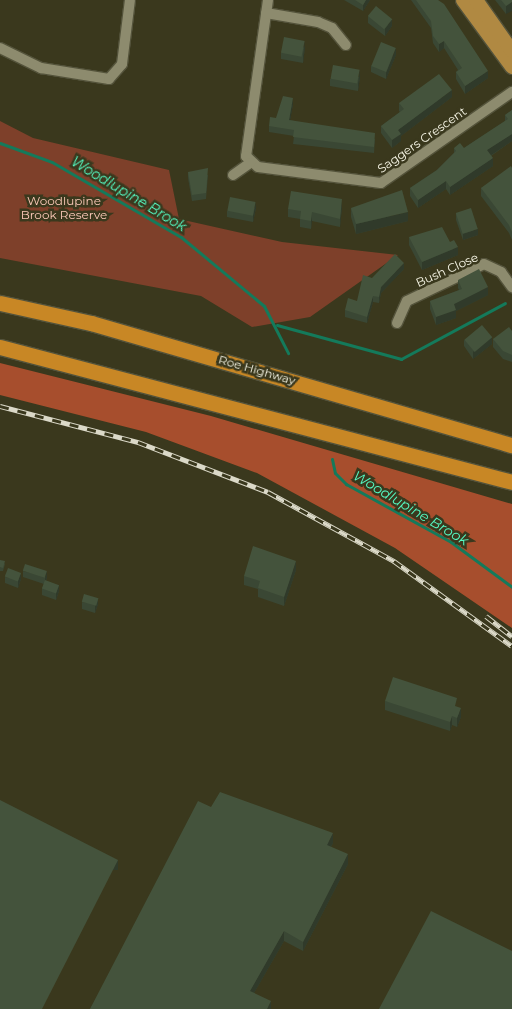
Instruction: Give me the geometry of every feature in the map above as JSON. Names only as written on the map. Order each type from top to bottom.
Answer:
[{"type":"highway","name":"Roe Highway","points":[[0,303],[91,323],[512,445]]},
{"type":"highway","points":[[0,348],[512,482]]},
{"type":"main road","points":[[472,0],[492,22],[512,51]]},
{"type":"main road","points":[[472,0],[495,43],[512,67]]},
{"type":"main road","points":[[492,22],[512,59]]},
{"type":"street","points":[[0,48],[41,68],[109,79],[122,64],[130,0]]},
{"type":"street","points":[[233,175],[250,163],[246,156],[268,0]]},
{"type":"street","points":[[266,13],[318,22],[332,28],[346,44]]},
{"type":"street","name":"Saggers Crescent","points":[[250,163],[381,183],[512,92]]},
{"type":"street","name":"Bush Close","points":[[397,323],[407,301],[484,264],[501,272],[512,287]]},
{"type":"green space","name":"Woodlupine Brook Reserve","points":[[0,121],[33,138],[169,170],[179,219],[282,242],[398,255],[310,317],[252,327],[201,296],[0,258]]},
{"type":"shaded area","points":[[0,363],[211,416],[512,504],[512,628],[395,548],[257,473],[146,432],[0,395]]},
{"type":"building","points":[[355,0],[366,0],[363,5]]},
{"type":"building","points":[[416,0],[438,0],[444,4],[488,71],[465,86],[456,72],[462,68],[444,41],[439,44],[433,36],[431,21]]},
{"type":"building","points":[[501,0],[512,0],[512,2],[506,6]]},
{"type":"building","points":[[376,6],[392,19],[384,29],[368,16]]},
{"type":"building","points":[[284,37],[305,41],[302,57],[281,53]]},
{"type":"building","points":[[381,42],[396,48],[386,72],[371,66]]},
{"type":"building","points":[[333,65],[360,70],[357,83],[331,79]]},
{"type":"building","points":[[439,74],[452,90],[398,130],[401,134],[392,140],[381,126],[404,109],[399,103]]},
{"type":"building","points":[[283,96],[293,98],[289,120],[375,133],[374,147],[293,137],[294,130],[269,126],[270,117],[276,118]]},
{"type":"building","points":[[512,110],[512,134],[487,150],[493,158],[450,187],[446,181],[418,200],[410,188],[437,170],[456,151],[454,148],[460,143],[464,148],[508,119],[505,115]]},
{"type":"building","points":[[511,166],[512,232],[509,225],[481,188]]},
{"type":"building","points":[[208,168],[206,193],[192,195],[188,172]]},
{"type":"building","points":[[402,190],[408,212],[356,224],[351,208]]},
{"type":"building","points":[[291,191],[342,199],[340,219],[312,212],[311,221],[300,219],[301,211],[288,209]]},
{"type":"building","points":[[230,197],[256,202],[253,216],[227,211]]},
{"type":"building","points":[[471,208],[478,229],[463,234],[456,213]]},
{"type":"building","points":[[442,227],[450,242],[454,240],[458,247],[422,262],[409,237]]},
{"type":"building","points":[[395,254],[404,263],[381,287],[379,297],[373,296],[367,317],[345,310],[348,298],[357,301],[363,275],[372,278]]},
{"type":"building","points":[[479,269],[488,287],[454,304],[456,310],[436,317],[430,301],[462,289],[458,280]]},
{"type":"building","points":[[482,325],[492,337],[475,352],[464,340]]},
{"type":"building","points":[[509,327],[512,331],[512,355],[503,351],[493,339]]},
{"type":"building","points":[[253,546],[296,561],[284,597],[258,588],[260,581],[244,576]]},
{"type":"building","points":[[0,560],[5,561],[3,568],[0,567]]},
{"type":"building","points":[[25,564],[47,571],[45,578],[23,571]]},
{"type":"building","points":[[8,568],[21,573],[18,581],[5,576]]},
{"type":"building","points":[[45,580],[59,585],[56,594],[42,588]]},
{"type":"building","points":[[84,594],[98,598],[96,606],[82,602]]},
{"type":"building","points":[[393,677],[457,698],[455,706],[461,708],[457,718],[452,716],[450,722],[385,701]]},
{"type":"building","points":[[220,792],[333,833],[327,845],[348,854],[303,942],[284,931],[250,991],[271,1001],[267,1009],[90,1009],[198,801],[211,807]]},
{"type":"building","points":[[0,800],[118,860],[42,1009],[0,1009]]},
{"type":"building","points":[[431,911],[512,951],[512,1009],[379,1009]]},
{"type":"waterway","name":"Woodlupine Brook","points":[[0,143],[52,162],[181,237],[264,306],[288,353]]},
{"type":"waterway","points":[[277,325],[401,359],[505,303]]},
{"type":"waterway","name":"Woodlupine Brook","points":[[332,459],[335,473],[346,484],[451,542],[512,587]]},
{"type":"railway","points":[[0,406],[138,442],[268,492],[394,561],[512,646]]},
{"type":"railway","points":[[486,616],[512,636]]}]
